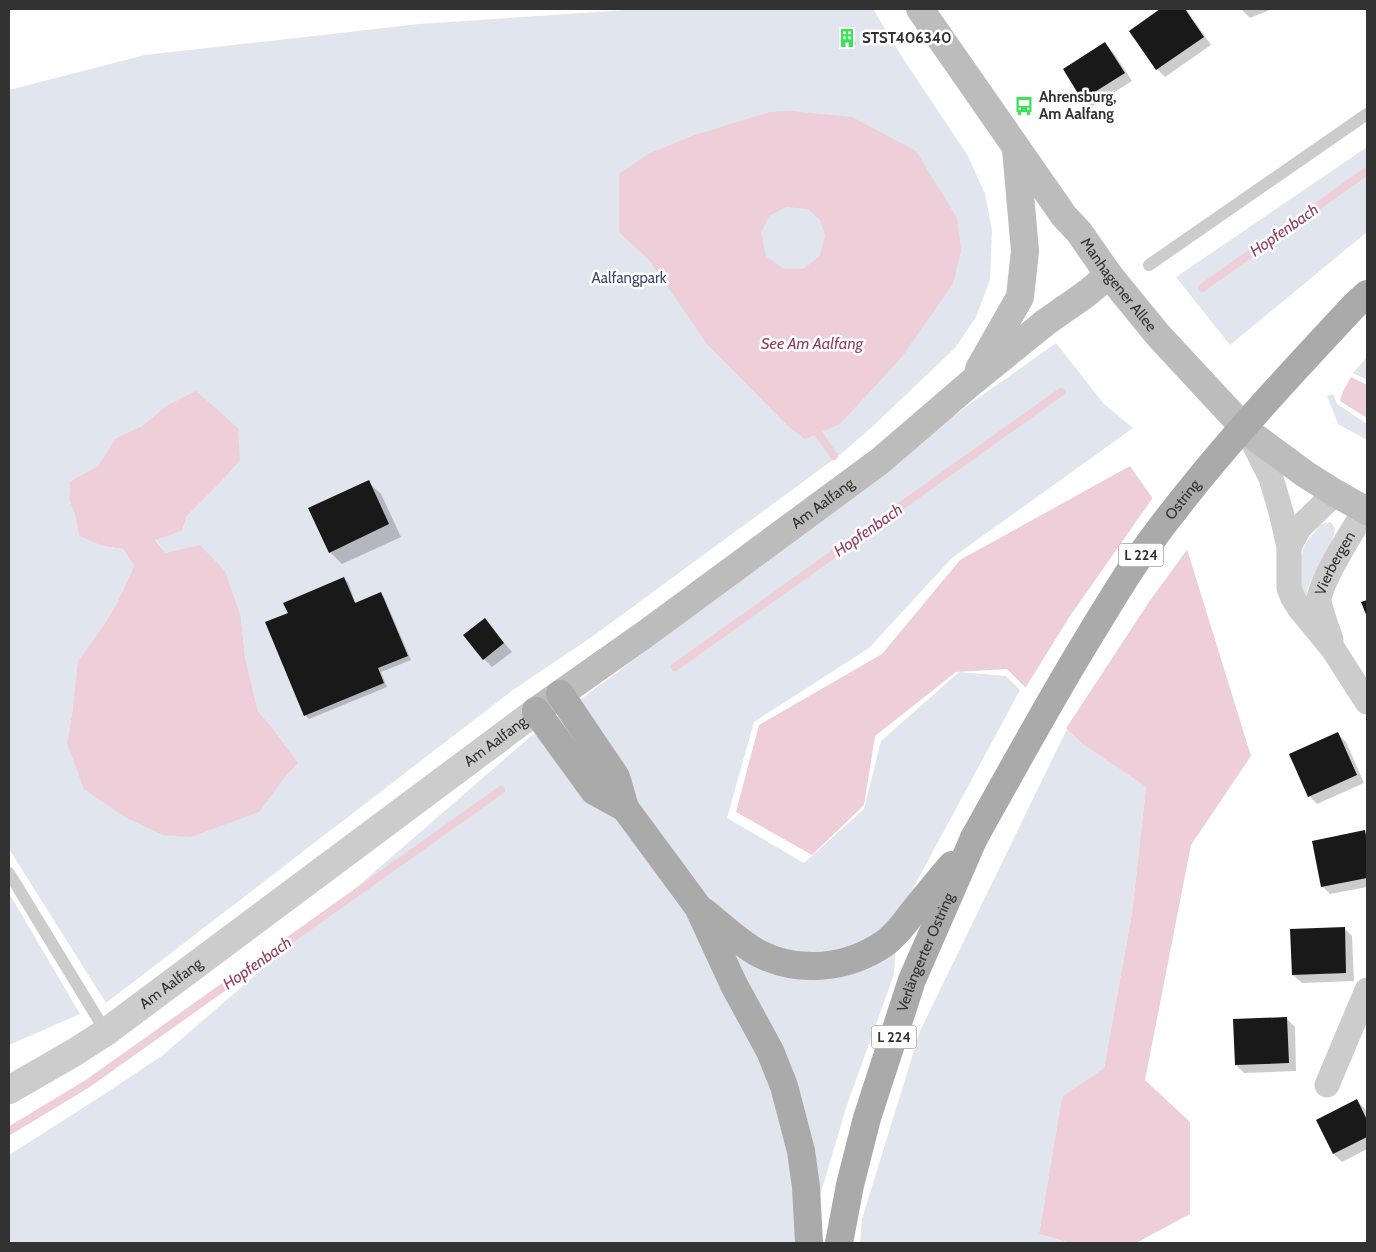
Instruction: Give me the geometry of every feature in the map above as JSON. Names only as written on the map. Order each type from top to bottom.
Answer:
[{"type":"main road","name":"Manhagener Allee","points":[[920,9],[1064,216],[1079,232],[1109,275],[1158,335],[1248,432],[1305,474],[1366,511]]},
{"type":"main road","name":"Am Aalfang","points":[[972,381],[1020,297],[1025,250],[1016,149]]},
{"type":"main road","name":"Am Aalfang","points":[[536,711],[644,635],[880,461],[972,381],[1109,275]]},
{"type":"main road","name":"Ostring","points":[[974,838],[1055,692],[1144,550],[1226,446],[1363,300]]},
{"type":"main road","points":[[560,694],[616,777],[626,808],[698,907],[734,985],[770,1051],[784,1086],[801,1151],[807,1195],[809,1243]]},
{"type":"main road","points":[[536,711],[594,791],[626,808]]},
{"type":"main road","points":[[698,907],[741,942],[771,959],[799,966],[839,964],[870,952],[898,931],[974,838]]},
{"type":"main road","name":"Verlängerter Ostring","points":[[839,1243],[850,1185],[867,1118],[912,980],[974,838]]},
{"type":"street","name":"Vierbergen","points":[[1248,432],[1270,478],[1289,547],[1289,588],[1293,598],[1333,649],[1367,702]]},
{"type":"street","points":[[1289,547],[1299,528],[1336,493]]},
{"type":"street","name":"Vierbergen","points":[[1333,649],[1319,600],[1325,580],[1366,511]]},
{"type":"street","name":"Am Aalfang","points":[[9,1090],[106,1032],[536,711]]},
{"type":"street","points":[[1327,1085],[1367,990]]},
{"type":"lane","points":[[1149,265],[1367,114]]},
{"type":"lane","points":[[9,873],[106,1032]]},
{"type":"green space","name":"Aalfangpark","points":[[642,9],[873,9],[904,60],[968,156],[985,194],[992,230],[990,280],[976,317],[955,348],[841,454],[593,636],[513,690],[106,1003],[9,849],[9,90],[145,55],[419,24]],"holes":[[[166,406],[220,413],[238,428],[239,460],[219,484],[187,516],[182,531],[155,539],[166,553],[241,618],[245,657],[258,711],[298,763],[281,782],[67,743],[73,708],[102,628],[117,603],[134,566],[123,549],[102,546],[79,536],[75,514],[69,500],[70,481],[98,466],[116,438],[142,426]]]},
{"type":"green space","points":[[1367,147],[1367,232],[1230,345],[1176,277]]},
{"type":"green space","points":[[1056,343],[1104,404],[1133,428],[952,558],[869,648],[754,722],[727,818],[804,863],[864,809],[881,741],[959,672],[1006,676],[1020,690],[898,916],[894,974],[846,1108],[806,1243],[9,1243],[9,1155],[163,1055],[530,737],[666,636],[967,406]]},
{"type":"green space","points":[[1367,357],[1367,380],[1353,373]]},
{"type":"green space","points":[[1333,394],[1337,404],[1367,424],[1367,440],[1338,424],[1327,396]]},
{"type":"green space","points":[[1331,522],[1335,528],[1333,536],[1327,552],[1308,588],[1307,604],[1299,587],[1300,559],[1305,544],[1321,524]]},
{"type":"green space","points":[[1067,729],[1081,743],[1146,787],[1132,913],[1104,1068],[1062,1098],[1039,1234],[1070,1243],[860,1243],[862,1219],[920,1031]]},
{"type":"green space","points":[[9,893],[80,1014],[9,1045]]},
{"type":"water","name":"See Am Aalfang","points":[[790,111],[852,117],[916,151],[957,218],[961,251],[953,284],[901,358],[840,424],[805,439],[789,427],[707,344],[649,260],[619,232],[619,174],[648,154],[692,136],[770,112]],"holes":[[[786,207],[808,209],[820,220],[825,235],[820,256],[803,269],[784,269],[766,256],[761,233],[769,216]]]},
{"type":"water","points":[[1351,377],[1367,385],[1367,418],[1340,401]]},
{"type":"water","points":[[196,391],[238,428],[240,460],[187,516],[182,531],[155,540],[166,553],[200,545],[225,571],[241,618],[245,657],[258,711],[298,763],[259,812],[191,837],[163,835],[123,816],[84,789],[67,743],[78,661],[102,628],[117,603],[134,566],[123,549],[102,546],[79,536],[75,514],[69,500],[70,481],[98,466],[116,438],[142,426],[166,406]]},
{"type":"water","points":[[1130,466],[1186,546],[1251,756],[1191,845],[1145,1080],[1190,1122],[1190,1214],[1136,1243],[1070,1243],[1039,1234],[1062,1097],[1104,1068],[1132,913],[1146,787],[1081,743],[1007,669],[956,672],[875,736],[864,805],[812,855],[736,812],[759,725],[882,654],[960,560]]},
{"type":"pier","points":[[1154,496],[1189,547],[1149,602],[1065,730],[1024,690],[1070,616]]},
{"type":"building","points":[[1160,9],[1185,9],[1204,37],[1156,70],[1129,31]]},
{"type":"building","name":"STST406340","points":[[850,32],[853,40],[843,44],[840,35]]},
{"type":"building","points":[[1105,42],[1125,73],[1082,100],[1063,69]]},
{"type":"building","points":[[369,480],[389,524],[329,553],[308,508]]},
{"type":"building","points":[[344,577],[355,603],[381,592],[408,656],[378,668],[384,683],[304,716],[265,622],[288,613],[283,603]]},
{"type":"building","points":[[1367,600],[1367,617],[1361,602]]},
{"type":"building","points":[[485,618],[504,643],[483,660],[463,635]]},
{"type":"building","points":[[1338,732],[1357,775],[1308,797],[1289,754]]},
{"type":"building","points":[[1365,830],[1367,878],[1321,887],[1312,841]]},
{"type":"building","points":[[1345,927],[1346,973],[1292,975],[1290,929]]},
{"type":"building","points":[[1287,1017],[1289,1063],[1235,1065],[1233,1019]]},
{"type":"building","points":[[1357,1099],[1367,1120],[1367,1137],[1333,1154],[1316,1120]]},
{"type":"waterway","name":"Hopfenbach","points":[[1202,288],[1367,171]]},
{"type":"waterway","name":"Hopfenbach","points":[[675,667],[1061,392]]},
{"type":"waterway","points":[[818,433],[834,456]]},
{"type":"waterway","name":"Hopfenbach","points":[[9,1131],[87,1084],[501,790]]},
{"type":"place","name":"STST406340","points":[[847,38]]},
{"type":"place","name":"Ahrensburg, Am Aalfang","points":[[1024,106]]}]
